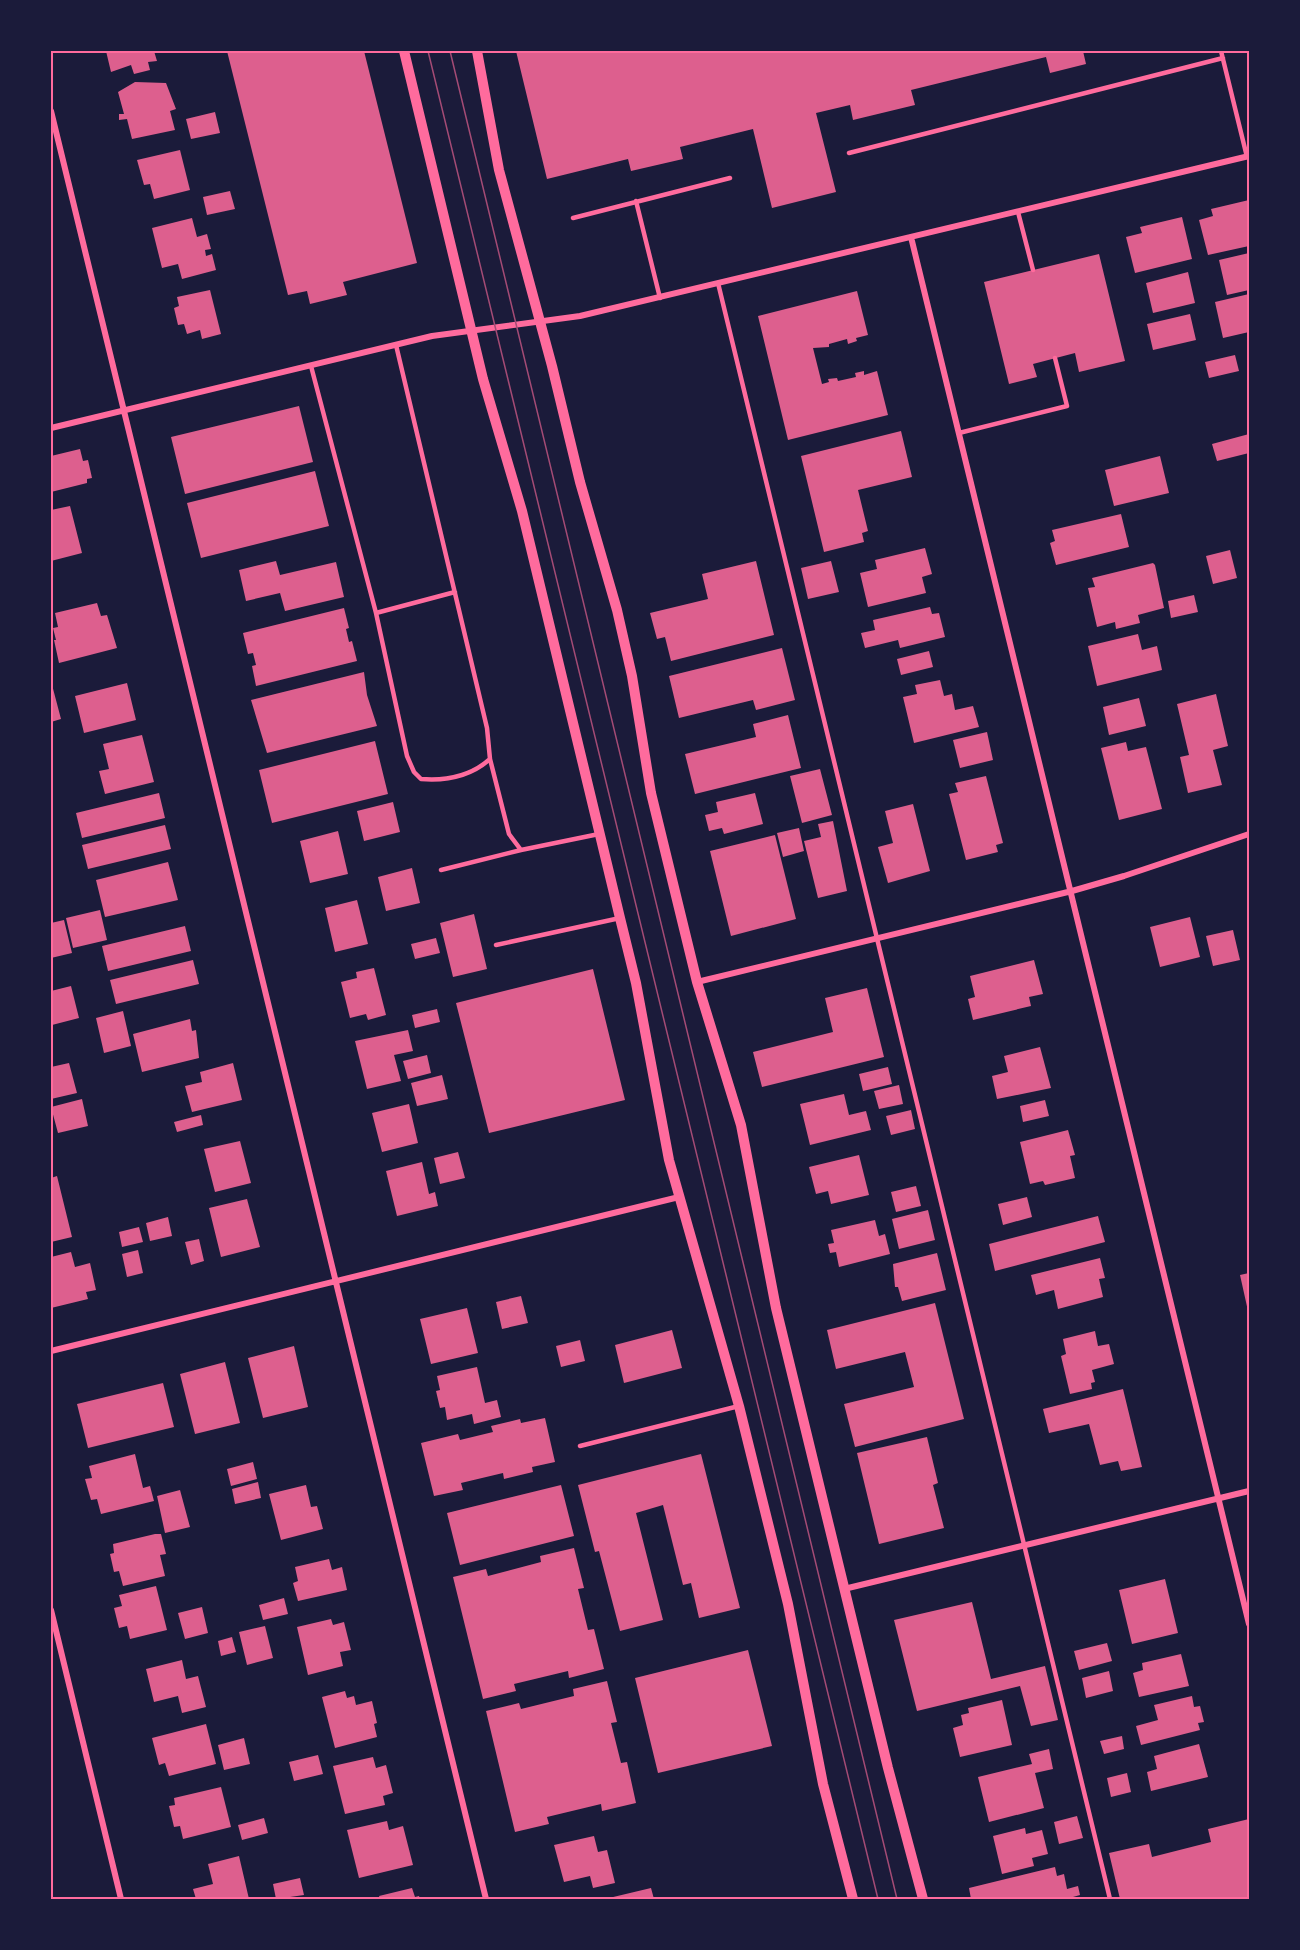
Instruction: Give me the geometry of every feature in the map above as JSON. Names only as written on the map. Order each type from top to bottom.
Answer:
[{"type":"street","points":[[404,51],[472,331],[522,511],[600,834],[679,1197],[739,1406],[788,1604],[823,1784],[853,1899]]},
{"type":"street","points":[[477,51],[494,148],[580,482],[617,610],[632,676],[651,794],[697,982],[741,1125],[776,1308],[843,1589],[923,1899]]},
{"type":"street","points":[[51,111],[486,1899]]},
{"type":"street","points":[[51,428],[432,336],[580,316],[1248,157]]},
{"type":"street","points":[[911,237],[1249,1624]]},
{"type":"street","points":[[697,982],[1072,891],[1249,834]]},
{"type":"street","points":[[51,1351],[679,1197]]},
{"type":"street","points":[[843,1589],[1249,1491]]},
{"type":"street","points":[[51,1611],[121,1899]]},
{"type":"lane","points":[[1221,51],[1248,157]]},
{"type":"lane","points":[[849,153],[1222,58]]},
{"type":"lane","points":[[573,218],[730,178]]},
{"type":"lane","points":[[636,201],[660,297]]},
{"type":"lane","points":[[1018,212],[1033,270]]},
{"type":"lane","points":[[718,283],[875,939],[1110,1899]]},
{"type":"lane","points":[[396,345],[487,728],[490,759],[509,834],[521,850]]},
{"type":"lane","points":[[959,433],[1066,406],[1055,358]]},
{"type":"lane","points":[[311,366],[376,613],[407,756],[414,772],[421,779],[452,778],[478,770],[490,759]]},
{"type":"lane","points":[[376,613],[455,592]]},
{"type":"lane","points":[[441,870],[521,850],[600,834]]},
{"type":"lane","points":[[496,945],[620,918]]},
{"type":"lane","points":[[580,1446],[739,1406]]},
{"type":"building","points":[[106,51],[154,51],[157,61],[148,62],[150,70],[134,74],[131,65],[111,72]]},
{"type":"building","points":[[227,51],[364,51],[417,263],[343,282],[347,295],[310,304],[307,291],[288,295]]},
{"type":"building","points":[[516,51],[1083,51],[1086,64],[1050,73],[1046,57],[911,90],[915,105],[853,120],[850,105],[816,113],[836,192],[772,208],[753,129],[680,147],[683,159],[631,171],[628,159],[547,179]]},
{"type":"building","points":[[135,82],[166,83],[176,109],[170,111],[175,130],[132,139],[127,119],[119,120],[119,114],[124,114],[118,92]]},
{"type":"building","points":[[215,112],[220,133],[191,139],[186,119]]},
{"type":"building","points":[[180,150],[190,190],[154,199],[150,184],[144,185],[137,160]]},
{"type":"building","points":[[230,191],[235,209],[207,215],[203,197]]},
{"type":"building","points":[[1249,200],[1249,246],[1208,255],[1199,220],[1213,216],[1211,209]]},
{"type":"building","points":[[1182,217],[1192,259],[1135,273],[1126,237],[1142,233],[1140,227]]},
{"type":"building","points":[[192,218],[197,237],[207,234],[211,249],[205,250],[206,256],[212,254],[216,270],[182,279],[178,264],[162,268],[152,228]]},
{"type":"building","points":[[1249,253],[1249,290],[1227,295],[1219,260]]},
{"type":"building","points":[[1099,254],[1125,361],[1079,372],[1075,353],[1033,364],[1037,377],[1009,384],[984,282]]},
{"type":"building","points":[[1188,272],[1195,303],[1153,313],[1146,283]]},
{"type":"building","points":[[210,290],[221,334],[202,339],[200,330],[187,334],[184,324],[178,325],[174,308],[179,306],[177,297]]},
{"type":"building","points":[[857,291],[868,335],[856,338],[857,341],[848,344],[847,339],[829,344],[829,347],[813,348],[822,384],[829,382],[828,379],[837,378],[838,381],[856,377],[855,373],[864,371],[864,375],[877,371],[888,415],[788,440],[758,316]]},
{"type":"building","points":[[1249,294],[1249,332],[1223,338],[1215,302]]},
{"type":"building","points":[[1190,314],[1196,340],[1153,350],[1147,324]]},
{"type":"building","points":[[1235,355],[1239,371],[1209,378],[1205,362]]},
{"type":"building","points":[[299,406],[313,462],[185,494],[171,437]]},
{"type":"building","points":[[901,431],[912,477],[858,490],[868,531],[862,533],[864,542],[824,552],[801,456]]},
{"type":"building","points":[[1249,434],[1249,453],[1217,461],[1212,444]]},
{"type":"building","points":[[80,449],[83,461],[88,460],[92,478],[87,479],[87,483],[51,492],[51,456]]},
{"type":"building","points":[[1160,456],[1169,493],[1114,506],[1105,470]]},
{"type":"building","points":[[315,471],[329,526],[201,558],[187,503]]},
{"type":"building","points":[[70,506],[82,553],[51,561],[51,510]]},
{"type":"building","points":[[1121,514],[1129,547],[1056,565],[1050,543],[1055,541],[1052,530]]},
{"type":"building","points":[[925,548],[932,574],[922,577],[926,593],[868,607],[860,573],[877,569],[875,560]]},
{"type":"building","points":[[1230,550],[1237,578],[1213,584],[1206,556]]},
{"type":"building","points":[[276,561],[280,575],[336,562],[344,597],[285,611],[280,593],[246,601],[239,570]]},
{"type":"building","points":[[756,561],[774,635],[671,661],[665,637],[657,639],[650,613],[708,599],[702,574]]},
{"type":"building","points":[[831,561],[839,592],[808,599],[801,568]]},
{"type":"building","points":[[1153,563],[1164,608],[1138,615],[1140,623],[1116,629],[1115,622],[1097,627],[1088,588],[1095,587],[1092,578]]},
{"type":"building","points":[[1194,595],[1198,612],[1171,618],[1168,601]]},
{"type":"building","points":[[97,603],[101,616],[107,615],[117,648],[59,663],[53,628],[58,627],[55,613]]},
{"type":"building","points":[[930,607],[932,614],[939,613],[945,637],[900,648],[898,640],[865,648],[861,633],[875,630],[873,620]]},
{"type":"building","points":[[344,608],[349,628],[346,629],[349,642],[352,641],[357,661],[256,686],[252,666],[256,665],[253,653],[248,654],[243,633]]},
{"type":"building","points":[[1138,634],[1142,650],[1157,646],[1162,670],[1097,686],[1088,646]]},
{"type":"building","points":[[782,648],[795,700],[756,710],[753,700],[679,718],[669,676]]},
{"type":"building","points":[[929,651],[933,667],[901,675],[897,659]]},
{"type":"building","points":[[364,672],[367,695],[377,726],[267,753],[251,700]]},
{"type":"building","points":[[940,680],[944,696],[952,694],[955,710],[973,706],[979,727],[914,743],[903,697],[917,694],[915,685]]},
{"type":"building","points":[[51,681],[61,719],[51,722]]},
{"type":"building","points":[[127,683],[136,720],[84,733],[75,696]]},
{"type":"building","points":[[1216,694],[1228,746],[1213,750],[1222,785],[1188,793],[1180,757],[1189,755],[1177,704]]},
{"type":"building","points":[[1139,698],[1146,726],[1109,735],[1103,707]]},
{"type":"building","points":[[788,715],[801,768],[695,794],[685,754],[756,737],[753,724]]},
{"type":"building","points":[[987,732],[993,760],[960,768],[953,740]]},
{"type":"building","points":[[142,735],[154,782],[105,794],[99,771],[109,769],[103,744]]},
{"type":"building","points":[[375,741],[388,794],[272,823],[259,770]]},
{"type":"building","points":[[1126,742],[1128,751],[1146,747],[1162,809],[1119,820],[1101,748]]},
{"type":"building","points":[[820,769],[832,815],[802,823],[790,776]]},
{"type":"building","points":[[986,776],[1003,843],[996,845],[998,852],[966,860],[949,794],[958,792],[955,783]]},
{"type":"building","points":[[159,793],[165,818],[82,838],[76,813]]},
{"type":"building","points":[[755,793],[763,824],[724,834],[722,828],[709,831],[705,815],[718,812],[716,802]]},
{"type":"building","points":[[393,802],[400,832],[364,841],[357,811]]},
{"type":"building","points":[[913,804],[930,871],[888,883],[878,847],[893,843],[885,811]]},
{"type":"building","points":[[833,821],[847,891],[818,898],[804,841],[821,837],[818,824]]},
{"type":"building","points":[[165,825],[171,849],[88,869],[82,845]]},
{"type":"building","points":[[799,828],[804,851],[783,857],[777,833]]},
{"type":"building","points":[[338,831],[348,874],[310,883],[300,841]]},
{"type":"building","points":[[775,835],[796,919],[731,936],[710,851]]},
{"type":"building","points":[[168,862],[178,900],[105,917],[96,880]]},
{"type":"building","points":[[412,868],[420,903],[386,911],[378,877]]},
{"type":"building","points":[[357,900],[368,944],[335,952],[325,908]]},
{"type":"building","points":[[100,910],[107,940],[73,948],[66,918]]},
{"type":"building","points":[[474,914],[487,969],[453,977],[440,923]]},
{"type":"building","points":[[1190,917],[1200,957],[1160,967],[1150,927]]},
{"type":"building","points":[[64,920],[72,953],[51,958],[51,923]]},
{"type":"building","points":[[185,926],[191,951],[108,971],[102,946]]},
{"type":"building","points":[[1233,930],[1240,960],[1213,966],[1206,936]]},
{"type":"building","points":[[436,938],[440,953],[415,959],[411,944]]},
{"type":"building","points":[[193,960],[199,984],[116,1004],[110,980]]},
{"type":"building","points":[[1034,960],[1043,994],[1029,997],[1031,1006],[973,1020],[968,999],[975,997],[970,976]]},
{"type":"building","points":[[374,968],[386,1015],[368,1020],[366,1014],[350,1018],[341,982],[357,978],[356,972]]},
{"type":"building","points":[[593,969],[625,1100],[489,1133],[456,1003]]},
{"type":"building","points":[[71,986],[79,1018],[52,1025],[51,991]]},
{"type":"building","points":[[867,988],[884,1057],[762,1087],[753,1052],[833,1032],[825,998]]},
{"type":"building","points":[[437,1009],[440,1022],[415,1028],[412,1015]]},
{"type":"building","points":[[123,1011],[131,1046],[104,1053],[96,1018]]},
{"type":"building","points":[[190,1019],[192,1031],[196,1030],[199,1058],[142,1072],[133,1034]]},
{"type":"building","points":[[408,1030],[413,1051],[394,1055],[401,1081],[367,1089],[355,1041]]},
{"type":"building","points":[[1040,1047],[1051,1088],[997,1099],[992,1076],[1008,1072],[1004,1056]]},
{"type":"building","points":[[427,1055],[431,1073],[408,1079],[403,1061]]},
{"type":"building","points":[[69,1063],[77,1093],[51,1099],[51,1067]]},
{"type":"building","points":[[233,1063],[242,1100],[192,1112],[185,1086],[202,1082],[200,1072]]},
{"type":"building","points":[[888,1067],[892,1084],[863,1091],[859,1074]]},
{"type":"building","points":[[442,1075],[448,1099],[417,1106],[411,1083]]},
{"type":"building","points":[[899,1085],[903,1104],[879,1109],[874,1091]]},
{"type":"building","points":[[844,1094],[849,1115],[866,1111],[871,1130],[810,1145],[800,1104]]},
{"type":"building","points":[[82,1099],[88,1126],[58,1133],[51,1107]]},
{"type":"building","points":[[1045,1100],[1049,1116],[1023,1122],[1020,1106]]},
{"type":"building","points":[[409,1104],[418,1143],[382,1152],[372,1113]]},
{"type":"building","points":[[911,1110],[915,1129],[891,1135],[886,1116]]},
{"type":"building","points":[[201,1115],[203,1125],[177,1132],[174,1122]]},
{"type":"building","points":[[1068,1130],[1075,1155],[1070,1156],[1075,1178],[1045,1185],[1043,1181],[1030,1184],[1020,1142]]},
{"type":"building","points":[[240,1141],[251,1183],[215,1192],[204,1149]]},
{"type":"building","points":[[458,1152],[465,1178],[440,1184],[434,1158]]},
{"type":"building","points":[[859,1155],[869,1195],[831,1204],[828,1191],[816,1194],[809,1167]]},
{"type":"building","points":[[422,1162],[429,1194],[435,1192],[438,1206],[397,1216],[386,1171]]},
{"type":"building","points":[[57,1176],[72,1237],[51,1242],[51,1178]]},
{"type":"building","points":[[916,1186],[921,1206],[896,1212],[891,1192]]},
{"type":"building","points":[[1027,1197],[1032,1217],[1003,1225],[998,1204]]},
{"type":"building","points":[[247,1199],[260,1247],[221,1257],[209,1208]]},
{"type":"building","points":[[928,1210],[935,1240],[899,1249],[892,1219]]},
{"type":"building","points":[[1098,1216],[1105,1242],[995,1271],[989,1244]]},
{"type":"building","points":[[168,1217],[172,1236],[150,1241],[146,1223]]},
{"type":"building","points":[[875,1220],[879,1236],[885,1234],[890,1254],[839,1267],[836,1252],[830,1253],[828,1244],[834,1243],[831,1230]]},
{"type":"building","points":[[139,1227],[143,1242],[122,1247],[119,1232]]},
{"type":"building","points":[[199,1239],[204,1261],[191,1265],[185,1242]]},
{"type":"building","points":[[138,1250],[143,1273],[127,1277],[122,1254]]},
{"type":"building","points":[[71,1252],[75,1267],[90,1263],[96,1290],[86,1292],[88,1299],[51,1308],[51,1257]]},
{"type":"building","points":[[937,1253],[946,1290],[902,1301],[898,1287],[895,1287],[893,1264]]},
{"type":"building","points":[[1100,1258],[1105,1278],[1099,1279],[1103,1297],[1058,1309],[1054,1290],[1036,1295],[1031,1275]]},
{"type":"building","points":[[1249,1273],[1249,1310],[1248,1311],[1240,1275]]},
{"type":"building","points":[[521,1296],[528,1323],[502,1329],[496,1302]]},
{"type":"building","points":[[935,1303],[964,1419],[855,1447],[844,1404],[914,1387],[905,1352],[836,1369],[827,1330]]},
{"type":"building","points":[[467,1308],[478,1353],[431,1364],[420,1319]]},
{"type":"building","points":[[672,1330],[682,1368],[624,1383],[615,1345]]},
{"type":"building","points":[[1095,1331],[1098,1346],[1109,1344],[1114,1364],[1092,1370],[1095,1382],[1091,1383],[1092,1389],[1070,1394],[1061,1356],[1066,1354],[1063,1339]]},
{"type":"building","points":[[580,1340],[585,1361],[561,1367],[556,1346]]},
{"type":"building","points":[[294,1346],[308,1407],[263,1418],[248,1358]]},
{"type":"building","points":[[225,1362],[240,1423],[195,1434],[180,1374]]},
{"type":"building","points":[[477,1367],[485,1403],[497,1400],[501,1417],[474,1424],[472,1414],[447,1420],[445,1407],[440,1408],[436,1391],[440,1390],[437,1376]]},
{"type":"building","points":[[163,1383],[174,1427],[88,1448],[77,1404]]},
{"type":"building","points":[[1123,1389],[1142,1467],[1121,1471],[1118,1461],[1100,1465],[1089,1424],[1049,1433],[1043,1409]]},
{"type":"building","points":[[545,1418],[555,1462],[532,1467],[533,1472],[504,1479],[503,1473],[461,1483],[463,1490],[434,1496],[421,1443],[458,1434],[460,1440],[493,1432],[491,1426],[520,1419],[521,1423]]},
{"type":"building","points":[[927,1437],[938,1483],[933,1485],[944,1528],[879,1544],[857,1453]]},
{"type":"building","points":[[135,1454],[143,1488],[150,1486],[154,1501],[101,1514],[97,1499],[91,1500],[85,1479],[92,1478],[89,1466]]},
{"type":"building","points":[[701,1454],[740,1608],[699,1618],[691,1583],[683,1585],[663,1505],[636,1513],[663,1620],[620,1631],[599,1551],[595,1552],[578,1485]]},
{"type":"building","points":[[253,1462],[257,1479],[231,1486],[227,1469]]},
{"type":"building","points":[[258,1482],[261,1498],[235,1504],[232,1489]]},
{"type":"building","points":[[306,1485],[311,1507],[317,1506],[323,1529],[281,1540],[269,1494]]},
{"type":"building","points":[[561,1485],[574,1536],[460,1565],[447,1513]]},
{"type":"building","points":[[180,1490],[190,1527],[165,1533],[157,1496]]},
{"type":"building","points":[[161,1534],[166,1554],[160,1555],[165,1576],[123,1586],[119,1571],[114,1572],[110,1554],[114,1553],[113,1544]]},
{"type":"building","points":[[574,1548],[584,1588],[578,1589],[588,1630],[594,1629],[604,1669],[569,1678],[568,1671],[514,1684],[516,1691],[483,1699],[453,1577],[486,1569],[488,1576],[541,1562],[540,1556]]},
{"type":"building","points":[[329,1559],[332,1570],[342,1567],[347,1590],[298,1601],[293,1583],[298,1581],[295,1567]]},
{"type":"building","points":[[1165,1579],[1178,1633],[1132,1644],[1119,1590]]},
{"type":"building","points":[[156,1586],[167,1630],[130,1639],[127,1626],[119,1628],[114,1608],[122,1606],[119,1595]]},
{"type":"building","points":[[284,1598],[288,1614],[263,1620],[259,1605]]},
{"type":"building","points":[[972,1602],[991,1679],[1045,1666],[1058,1720],[1031,1726],[1020,1686],[917,1711],[894,1620]]},
{"type":"building","points":[[202,1607],[208,1633],[185,1639],[178,1613]]},
{"type":"building","points":[[331,1619],[333,1625],[344,1622],[351,1650],[340,1652],[343,1666],[308,1675],[297,1627]]},
{"type":"building","points":[[265,1626],[273,1658],[247,1665],[239,1632]]},
{"type":"building","points":[[232,1637],[236,1652],[221,1656],[218,1641]]},
{"type":"building","points":[[1107,1643],[1112,1661],[1079,1670],[1074,1651]]},
{"type":"building","points":[[748,1650],[772,1746],[658,1773],[635,1678]]},
{"type":"building","points":[[1181,1654],[1189,1686],[1139,1697],[1133,1673],[1143,1670],[1142,1663]]},
{"type":"building","points":[[182,1660],[186,1679],[198,1676],[206,1707],[182,1713],[178,1696],[154,1702],[146,1669]]},
{"type":"building","points":[[1109,1671],[1113,1691],[1086,1698],[1082,1678]]},
{"type":"building","points":[[607,1681],[617,1722],[611,1723],[621,1763],[627,1762],[636,1803],[602,1811],[601,1804],[547,1817],[549,1824],[515,1832],[486,1711],[519,1703],[521,1709],[574,1696],[573,1689]]},
{"type":"building","points":[[345,1691],[347,1698],[354,1696],[356,1705],[372,1701],[377,1723],[374,1724],[377,1737],[335,1748],[322,1697]]},
{"type":"building","points":[[1192,1696],[1194,1707],[1200,1706],[1204,1722],[1198,1723],[1200,1730],[1141,1745],[1136,1726],[1158,1720],[1154,1705]]},
{"type":"building","points":[[1002,1700],[1012,1745],[960,1757],[953,1728],[963,1725],[961,1715],[969,1713],[968,1708]]},
{"type":"building","points":[[206,1724],[216,1764],[169,1776],[165,1763],[159,1765],[152,1738]]},
{"type":"building","points":[[1122,1736],[1124,1749],[1104,1754],[1100,1741]]},
{"type":"building","points":[[244,1738],[250,1764],[224,1770],[218,1745]]},
{"type":"building","points":[[1199,1744],[1208,1777],[1151,1791],[1147,1772],[1157,1769],[1154,1756]]},
{"type":"building","points":[[1049,1749],[1053,1769],[1035,1773],[1044,1808],[989,1822],[978,1777],[1032,1764],[1029,1754]]},
{"type":"building","points":[[318,1755],[323,1774],[294,1781],[289,1762]]},
{"type":"building","points":[[373,1757],[376,1768],[386,1765],[393,1793],[383,1796],[385,1805],[345,1814],[333,1766]]},
{"type":"building","points":[[1127,1773],[1131,1792],[1111,1797],[1107,1778]]},
{"type":"building","points":[[221,1787],[231,1827],[183,1839],[180,1826],[174,1827],[169,1806],[175,1805],[174,1798]]},
{"type":"building","points":[[1077,1816],[1083,1838],[1059,1844],[1054,1822]]},
{"type":"building","points":[[264,1818],[268,1833],[242,1840],[238,1825]]},
{"type":"building","points":[[1249,1819],[1249,1899],[1120,1899],[1109,1853],[1149,1844],[1152,1857],[1211,1842],[1208,1829]]},
{"type":"building","points":[[387,1821],[389,1830],[403,1826],[413,1865],[359,1878],[347,1830]]},
{"type":"building","points":[[1025,1828],[1026,1834],[1042,1830],[1048,1854],[1032,1858],[1034,1866],[1002,1874],[993,1836]]},
{"type":"building","points":[[594,1836],[598,1852],[607,1850],[615,1883],[593,1888],[590,1876],[564,1882],[554,1845]]},
{"type":"building","points":[[239,1856],[249,1899],[196,1899],[193,1889],[213,1884],[208,1864]]},
{"type":"building","points":[[1055,1867],[1057,1876],[1064,1874],[1067,1889],[1078,1886],[1080,1895],[1066,1899],[971,1899],[969,1888]]},
{"type":"building","points":[[300,1878],[304,1895],[276,1899],[273,1884]]},
{"type":"building","points":[[412,1888],[415,1897],[419,1896],[420,1899],[380,1899],[379,1896]]},
{"type":"building","points":[[651,1888],[654,1899],[609,1899],[609,1898]]},
{"type":"tram line","points":[[428,51],[878,1899]]},
{"type":"tram line","points":[[450,51],[897,1899]]}]
